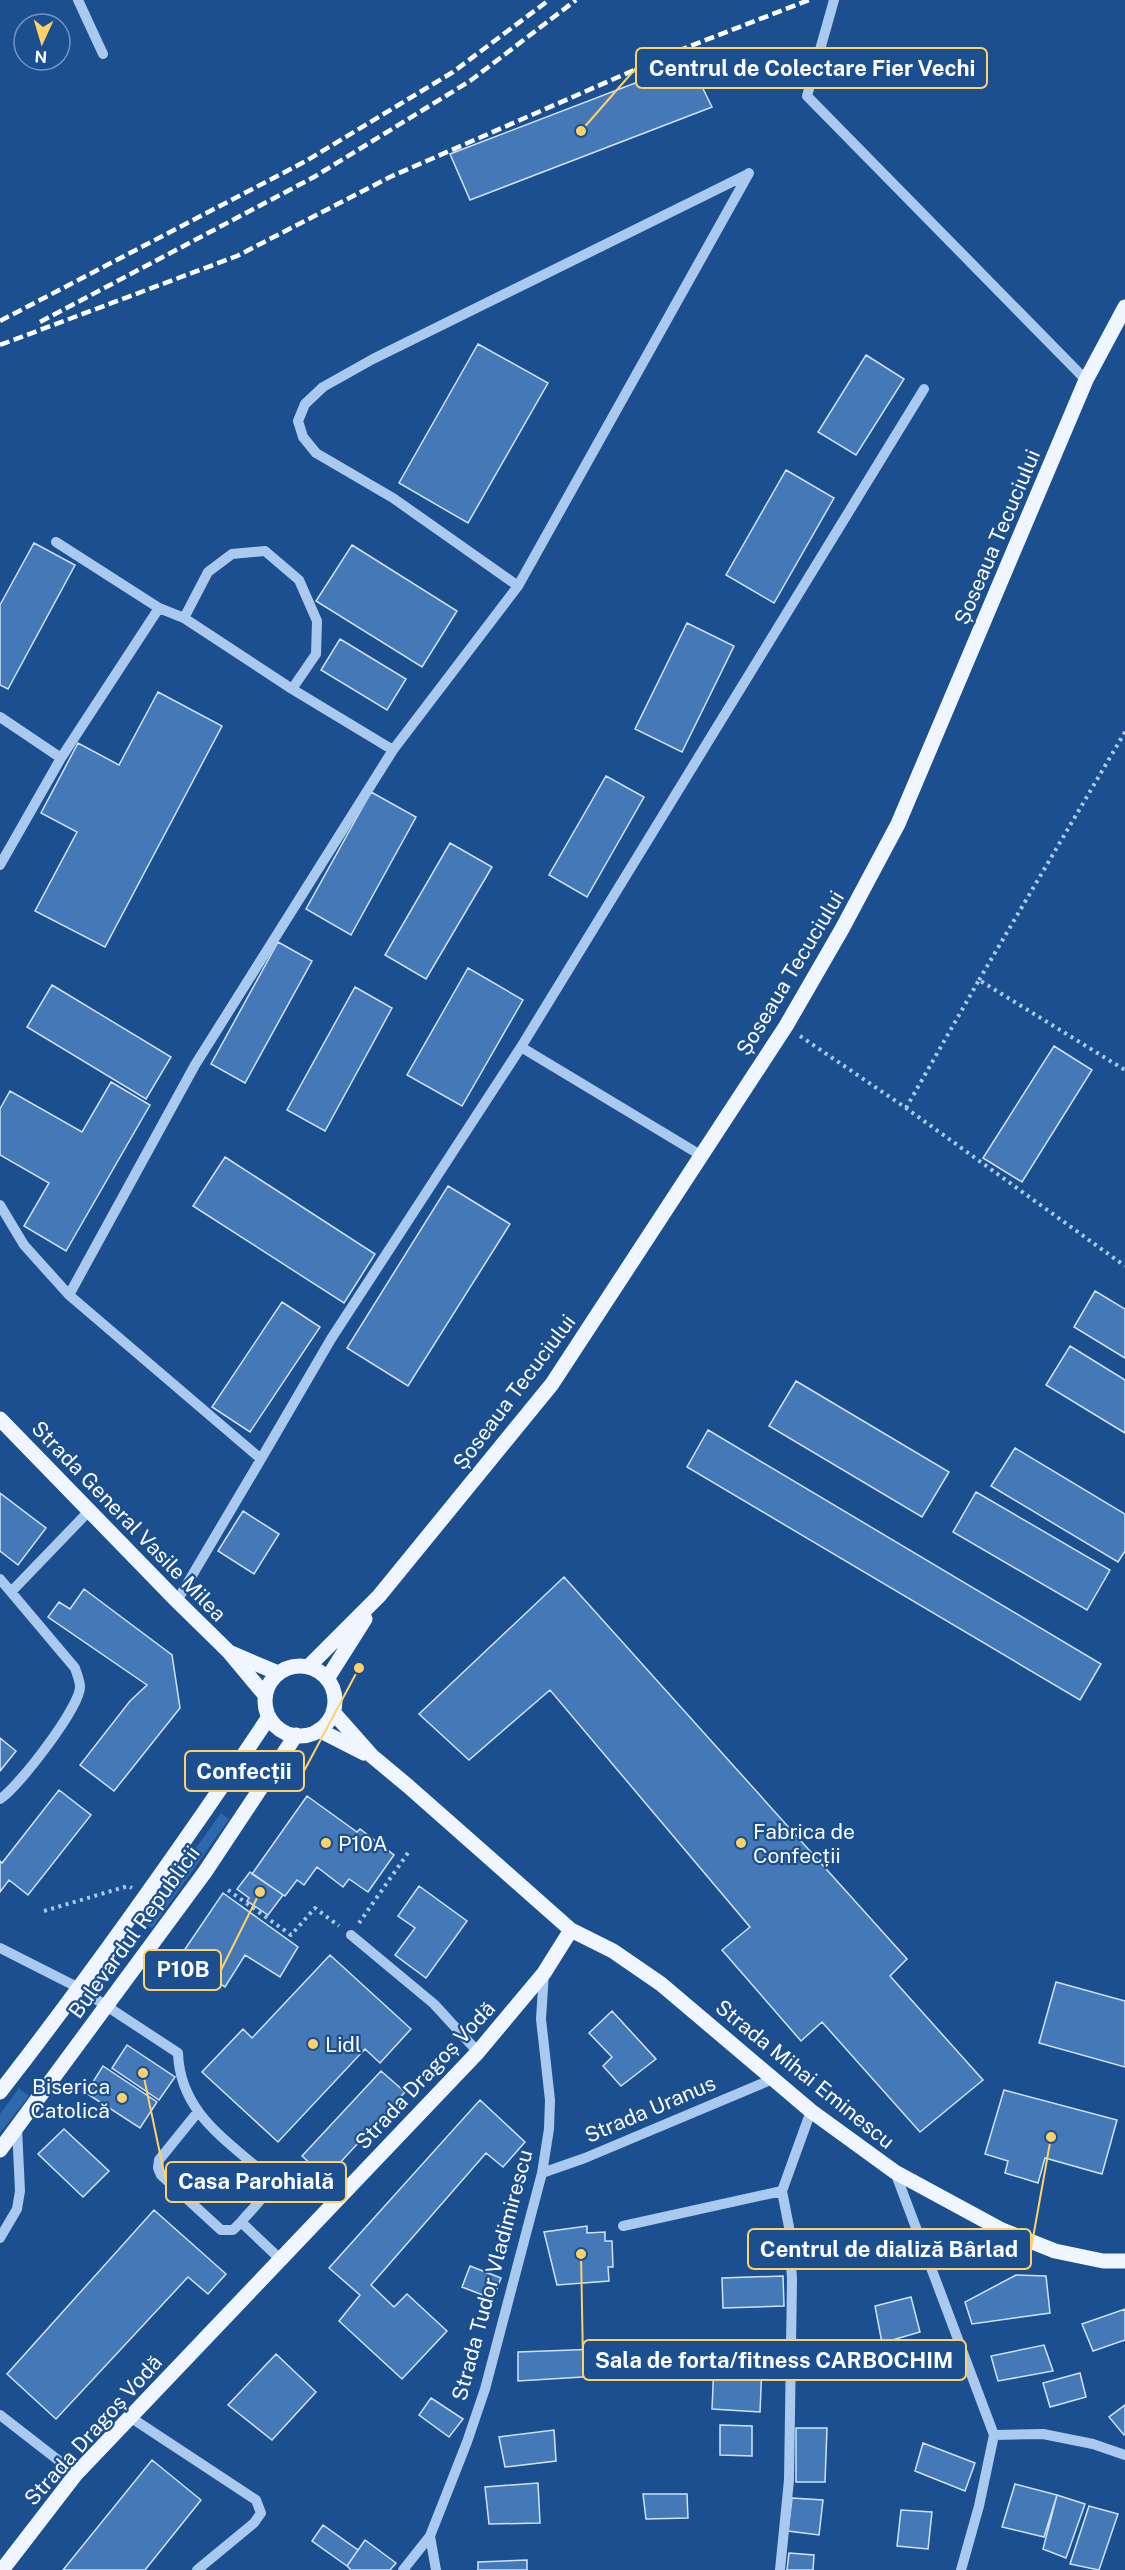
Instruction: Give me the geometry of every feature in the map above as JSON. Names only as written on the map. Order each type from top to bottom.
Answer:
[{"type":"main road","name":"Șoseaua Tecuciului","points":[[308,1667],[379,1596],[552,1384],[786,1026],[842,929],[898,824],[1086,380],[1125,307]]},
{"type":"main road","name":"Strada General Vasile Milea","points":[[0,1419],[229,1652],[265,1695]]},
{"type":"main road","name":"Șoseaua Tecuciului","points":[[327,1679],[379,1596]]},
{"type":"main road","name":"Strada General Vasile Milea","points":[[229,1652],[278,1673]]},
{"type":"main road","points":[[296,1666],[308,1667],[318,1671],[333,1689],[333,1712],[319,1730],[308,1735],[296,1736],[285,1733],[269,1717],[265,1695],[269,1684],[278,1673],[296,1666]]},
{"type":"main road","points":[[333,1712],[372,1756],[571,1930]]},
{"type":"main road","name":"Bulevardul Republicii","points":[[0,2092],[147,1894],[269,1717]]},
{"type":"main road","points":[[319,1730],[372,1756]]},
{"type":"main road","name":"Bulevardul Republicii","points":[[0,2150],[205,1872],[296,1736]]},
{"type":"main road","name":"Strada Dragoș Vodă","points":[[2,2570],[76,2474],[279,2258],[478,2052],[544,1973],[571,1930]]},
{"type":"main road","name":"Strada Mihai Eminescu","points":[[571,1930],[614,1951],[661,1984],[811,2111],[895,2172],[993,2225],[1054,2251],[1103,2261],[1125,2261]]},
{"type":"street","points":[[78,0],[103,54]]},
{"type":"street","points":[[834,0],[807,96],[1086,380]]},
{"type":"street","points":[[69,1295],[195,1065],[393,750],[518,586],[748,173],[484,306],[373,359],[323,387],[305,404],[298,421],[303,437],[316,453],[393,498],[518,586]]},
{"type":"street","points":[[177,1601],[331,1340],[521,1047],[924,389]]},
{"type":"street","points":[[56,542],[159,608],[184,618],[292,690],[393,750]]},
{"type":"street","points":[[184,618],[208,572],[232,554],[265,551],[299,580],[318,621],[316,654],[292,690]]},
{"type":"street","points":[[0,865],[61,758],[159,608]]},
{"type":"street","points":[[0,717],[61,758]]},
{"type":"street","points":[[521,1047],[702,1156]]},
{"type":"street","points":[[0,1205],[24,1245],[69,1295],[261,1459]]},
{"type":"street","points":[[11,1592],[89,1511]]},
{"type":"street","points":[[0,1579],[75,1668],[80,1687],[74,1708],[15,1786],[0,1799]]},
{"type":"street","points":[[351,1935],[434,2004],[478,2052]]},
{"type":"street","points":[[0,1948],[79,1988],[178,2053],[179,2074],[197,2113],[268,2176],[270,2184],[267,2192],[233,2230],[221,2230],[161,2175],[158,2168],[159,2160],[197,2113]]},
{"type":"street","name":"Strada Tudor Vladimirescu","points":[[403,2570],[430,2536],[446,2499],[485,2388],[542,2174],[549,2129],[550,2100],[542,2019],[544,1973]]},
{"type":"street","name":"Strada Uranus","points":[[542,2174],[773,2079]]},
{"type":"street","points":[[780,2570],[789,2480],[792,2280],[789,2227],[782,2191],[811,2111]]},
{"type":"street","points":[[0,2238],[17,2209],[20,2191],[17,2127]]},
{"type":"street","points":[[895,2172],[994,2435],[979,2506],[961,2570]]},
{"type":"street","points":[[623,2226],[782,2191]]},
{"type":"street","points":[[241,2222],[279,2258]]},
{"type":"street","points":[[0,2415],[76,2474]]},
{"type":"street","points":[[130,2417],[256,2500],[261,2513],[254,2523],[197,2570]]},
{"type":"street","points":[[994,2435],[1043,2433],[1093,2444],[1125,2455]]},
{"type":"street","points":[[430,2536],[436,2570]]},
{"type":"path","points":[[906,1108],[1125,732]]},
{"type":"path","points":[[979,980],[1125,1070]]},
{"type":"path","points":[[786,1026],[906,1108],[1125,1266]]},
{"type":"path","points":[[228,1890],[291,1935],[315,1908],[351,1935],[410,1850]]},
{"type":"path","points":[[44,1911],[128,1886],[147,1894]]},
{"type":"shaded area","points":[[221,1813],[229,1819],[152,1928],[143,1922]]},
{"type":"shaded area","points":[[19,2088],[29,2096],[0,2133],[0,2114]]},
{"type":"building","points":[[690,62],[712,107],[470,200],[450,154]]},
{"type":"building","points":[[478,344],[548,383],[468,523],[399,483]]},
{"type":"building","points":[[866,355],[904,379],[856,455],[818,432]]},
{"type":"building","points":[[786,470],[834,498],[774,603],[726,575]]},
{"type":"building","points":[[34,543],[75,565],[8,689],[0,685],[0,605]]},
{"type":"building","points":[[352,545],[457,611],[422,667],[316,601]]},
{"type":"building","points":[[687,623],[734,646],[682,752],[635,729]]},
{"type":"building","points":[[340,639],[406,679],[387,710],[321,670]]},
{"type":"building","points":[[158,692],[222,726],[105,947],[35,911],[77,832],[41,813],[78,743],[119,765]]},
{"type":"building","points":[[606,776],[644,797],[587,897],[549,875]]},
{"type":"building","points":[[371,792],[416,817],[351,935],[306,909]]},
{"type":"building","points":[[450,843],[492,867],[426,979],[385,955]]},
{"type":"building","points":[[278,942],[312,961],[245,1083],[211,1064]]},
{"type":"building","points":[[468,968],[523,1000],[462,1106],[407,1075]]},
{"type":"building","points":[[52,985],[171,1057],[146,1099],[27,1027]]},
{"type":"building","points":[[355,987],[392,1008],[325,1131],[287,1110]]},
{"type":"building","points":[[1054,1046],[1092,1070],[1022,1182],[983,1158]]},
{"type":"building","points":[[111,1082],[150,1105],[66,1251],[24,1226],[49,1183],[0,1155],[0,1109],[10,1091],[82,1132]]},
{"type":"building","points":[[225,1157],[375,1254],[344,1303],[193,1206]]},
{"type":"building","points":[[448,1186],[510,1224],[408,1386],[347,1348]]},
{"type":"building","points":[[1095,1291],[1125,1309],[1125,1358],[1074,1327]]},
{"type":"building","points":[[282,1302],[320,1327],[250,1432],[212,1407]]},
{"type":"building","points":[[1070,1346],[1125,1380],[1125,1433],[1046,1385]]},
{"type":"building","points":[[796,1381],[949,1472],[922,1517],[769,1426]]},
{"type":"building","points":[[708,1430],[1101,1664],[1080,1700],[687,1467]]},
{"type":"building","points":[[1015,1448],[1125,1514],[1125,1551],[1118,1562],[991,1486]]},
{"type":"building","points":[[976,1492],[1110,1570],[1087,1610],[953,1532]]},
{"type":"building","points":[[0,1493],[46,1528],[18,1565],[0,1551]]},
{"type":"building","points":[[243,1511],[279,1534],[254,1574],[218,1551]]},
{"type":"building","name":"Fabrica de Confecții","points":[[564,1577],[907,1959],[890,1976],[983,2080],[920,2132],[822,2022],[801,2041],[722,1950],[750,1927],[550,1690],[469,1760],[419,1714]]},
{"type":"building","points":[[84,1589],[172,1655],[180,1708],[114,1791],[80,1765],[130,1701],[147,1685],[48,1617],[59,1602],[70,1609]]},
{"type":"building","points":[[0,1738],[16,1751],[0,1771]]},
{"type":"building","points":[[59,1790],[91,1815],[28,1895],[9,1880],[0,1892],[0,1861],[2,1863]]},
{"type":"building","name":"P10A","points":[[307,1796],[357,1832],[360,1829],[394,1855],[368,1892],[349,1879],[343,1887],[317,1867],[304,1885],[297,1880],[285,1896],[252,1874]]},
{"type":"building","points":[[250,1872],[283,1895],[268,1915],[247,1901],[249,1898],[237,1889]]},
{"type":"building","points":[[419,1886],[467,1921],[426,1978],[395,1955],[415,1928],[398,1916]]},
{"type":"building","points":[[223,1893],[298,1947],[280,1977],[245,1955],[225,1987],[179,1958]]},
{"type":"building","name":"Lidl","points":[[330,1955],[411,2029],[380,2063],[365,2049],[278,2142],[202,2072],[243,2029],[252,2038]]},
{"type":"building","points":[[1056,1982],[1125,2001],[1125,2067],[1039,2043]]},
{"type":"building","points":[[612,2011],[656,2059],[621,2086],[603,2066],[612,2057],[589,2033]]},
{"type":"building","points":[[127,2045],[175,2077],[159,2100],[112,2068]]},
{"type":"building","name":"Biserica Catolică","points":[[103,2066],[157,2102],[140,2128],[86,2093]]},
{"type":"building","points":[[381,2071],[405,2092],[326,2178],[302,2156]]},
{"type":"building","points":[[1004,2090],[1117,2120],[1102,2174],[1045,2158],[1038,2183],[1005,2173],[1008,2161],[985,2154]]},
{"type":"building","points":[[480,2100],[525,2142],[503,2167],[486,2153],[371,2285],[394,2307],[407,2294],[447,2331],[402,2379],[339,2321],[360,2295],[329,2268]]},
{"type":"building","points":[[64,2129],[109,2171],[83,2197],[38,2154]]},
{"type":"building","points":[[154,2210],[226,2274],[208,2294],[188,2277],[56,2419],[7,2374]]},
{"type":"building","points":[[587,2226],[587,2233],[605,2232],[605,2241],[612,2241],[613,2267],[608,2267],[609,2281],[557,2285],[544,2232]]},
{"type":"building","points":[[470,2266],[501,2278],[493,2299],[462,2287]]},
{"type":"building","points":[[1016,2275],[1046,2276],[1050,2313],[972,2324],[965,2302]]},
{"type":"building","points":[[783,2276],[784,2306],[723,2308],[722,2278]]},
{"type":"building","points":[[911,2297],[920,2332],[882,2343],[875,2306]]},
{"type":"building","points":[[1125,2309],[1125,2340],[1093,2351],[1082,2324]]},
{"type":"building","points":[[1044,2345],[1053,2371],[998,2381],[991,2356]]},
{"type":"building","points":[[599,2349],[599,2376],[518,2381],[518,2352]]},
{"type":"building","points":[[276,2354],[316,2392],[272,2440],[228,2405]]},
{"type":"building","points":[[714,2363],[762,2365],[760,2412],[712,2409]]},
{"type":"building","points":[[1080,2373],[1086,2397],[1050,2407],[1043,2383]]},
{"type":"building","points":[[431,2398],[463,2419],[449,2437],[419,2415]]},
{"type":"building","points":[[1125,2405],[1125,2434],[1124,2435],[1109,2417]]},
{"type":"building","points":[[720,2425],[752,2426],[752,2456],[720,2455]]},
{"type":"building","points":[[796,2428],[827,2428],[825,2482],[796,2482]]},
{"type":"building","points":[[554,2430],[556,2461],[505,2467],[499,2437]]},
{"type":"building","points":[[923,2443],[975,2463],[965,2491],[915,2471]]},
{"type":"building","points":[[152,2460],[201,2500],[145,2570],[63,2570]]},
{"type":"building","points":[[538,2483],[540,2523],[489,2524],[485,2487]]},
{"type":"building","points":[[1015,2484],[1057,2495],[1044,2537],[1002,2527]]},
{"type":"building","points":[[643,2494],[687,2494],[688,2518],[646,2519]]},
{"type":"building","points":[[1057,2495],[1085,2504],[1066,2558],[1043,2549]]},
{"type":"building","points":[[792,2498],[823,2500],[819,2535],[788,2531]]},
{"type":"building","points":[[1089,2506],[1118,2514],[1099,2570],[1070,2564]]},
{"type":"building","points":[[901,2510],[932,2512],[928,2549],[897,2546]]},
{"type":"building","points":[[323,2525],[358,2550],[347,2566],[312,2541]]},
{"type":"building","points":[[365,2540],[396,2563],[390,2570],[351,2570],[347,2566]]},
{"type":"building","points":[[789,2553],[814,2555],[813,2570],[787,2570]]},
{"type":"building","points":[[527,2560],[527,2570],[478,2570],[478,2562]]},
{"type":"railway","points":[[0,321],[306,161],[453,72],[549,0]]},
{"type":"railway","points":[[40,322],[314,177],[470,81],[576,0]]},
{"type":"railway","points":[[0,345],[237,256],[390,177],[680,50],[809,0]]},
{"type":"place","name":"Centrul de Colectare Fier Vechi","points":[[581,131]]},
{"type":"place","name":"Confecții","points":[[359,1668]]},
{"type":"place","name":"P10A","points":[[326,1843]]},
{"type":"place","name":"Fabrica de Confecții","points":[[741,1843]]},
{"type":"place","name":"P10B","points":[[260,1892]]},
{"type":"place","name":"Lidl","points":[[313,2044]]},
{"type":"place","name":"Casa Parohială","points":[[143,2073]]},
{"type":"place","name":"Biserica Catolică","points":[[122,2098]]},
{"type":"place","name":"Centrul de dializă Bârlad","points":[[1051,2137]]},
{"type":"place","name":"Sala de forta/fitness CARBOCHIM","points":[[581,2254]]}]
